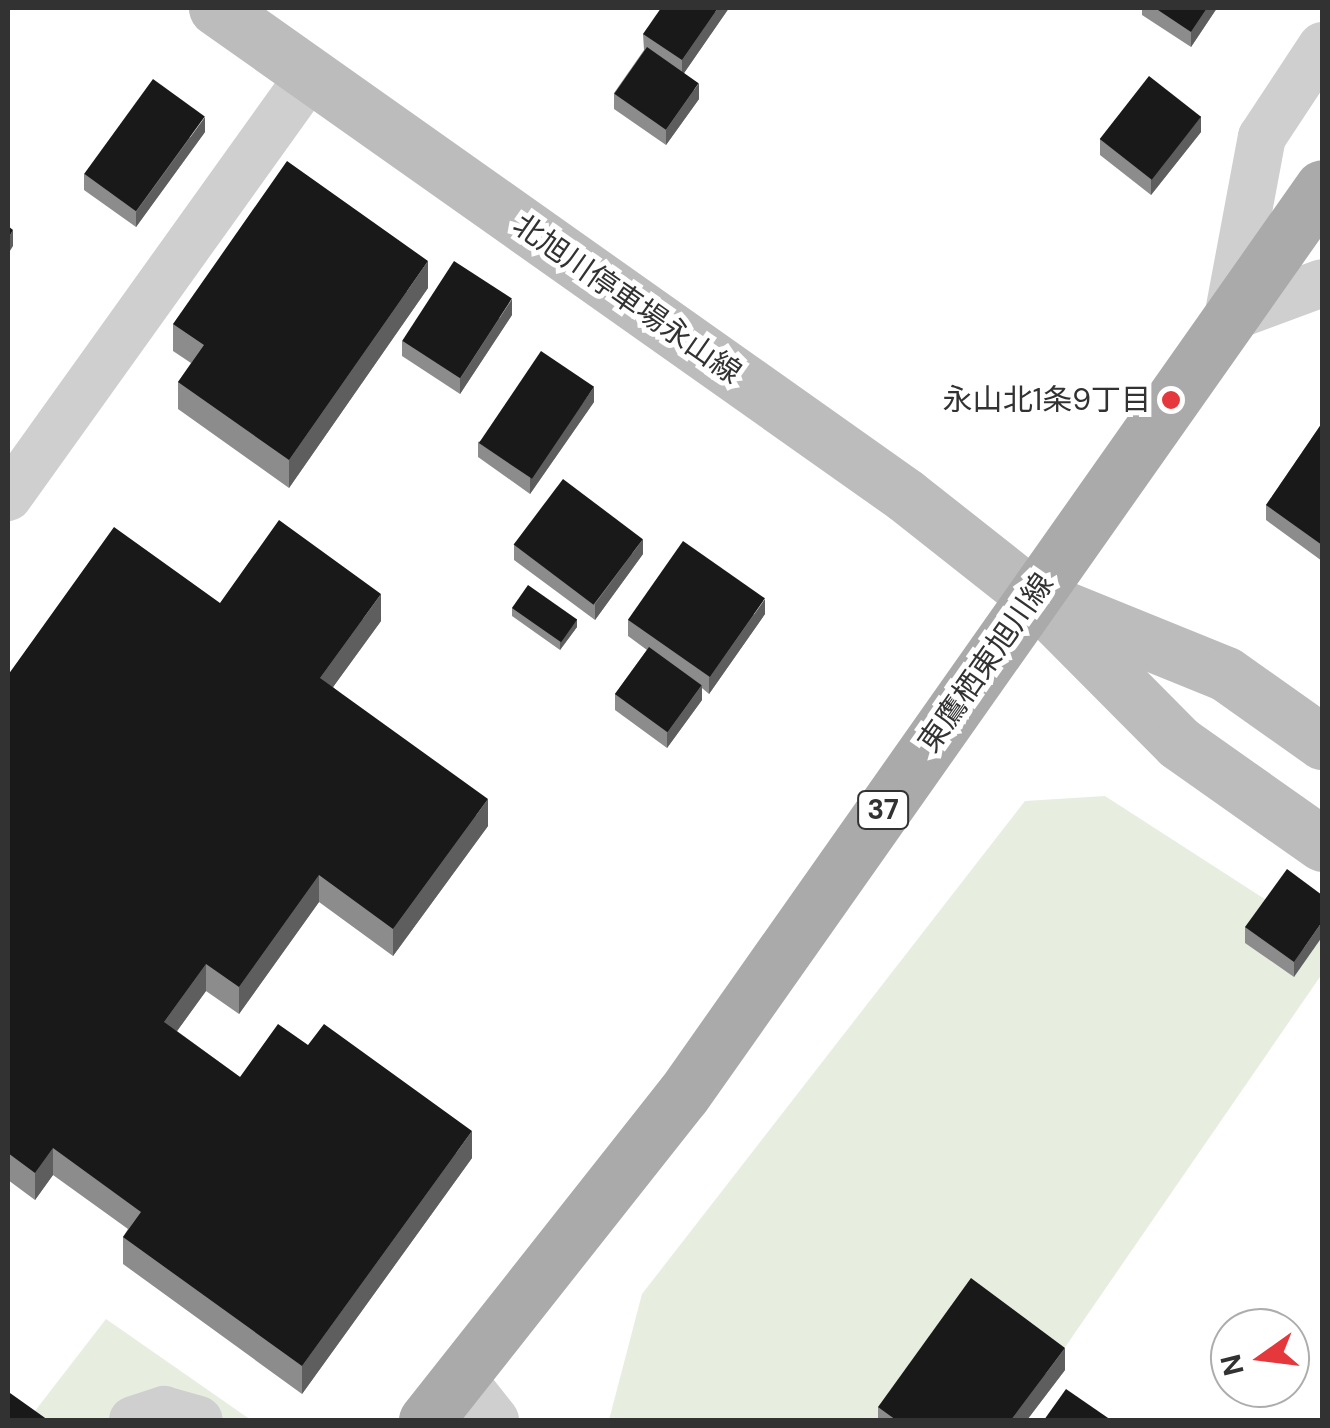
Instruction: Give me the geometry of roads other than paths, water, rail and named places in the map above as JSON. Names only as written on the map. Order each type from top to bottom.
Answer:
[{"type":"main road","name":"北旭川停車場永山線","points":[[216,8],[905,495],[1034,596],[1179,743],[1322,844]]},
{"type":"main road","name":"東鷹栖東旭川線","points":[[426,1420],[683,1095],[1322,187]]},
{"type":"main road","name":"北旭川停車場永山線","points":[[1034,596],[1226,674],[1322,742]]},
{"type":"street","points":[[1228,318],[1262,137],[1322,46]]},
{"type":"street","points":[[8,497],[310,75]]},
{"type":"street","points":[[1228,318],[1322,283]]},
{"type":"street","points":[[460,1377],[495,1420]]},
{"type":"street","points":[[133,1420],[164,1410],[199,1420]]},
{"type":"place","name":"永山北1条9丁目","points":[[1171,400]]}]
